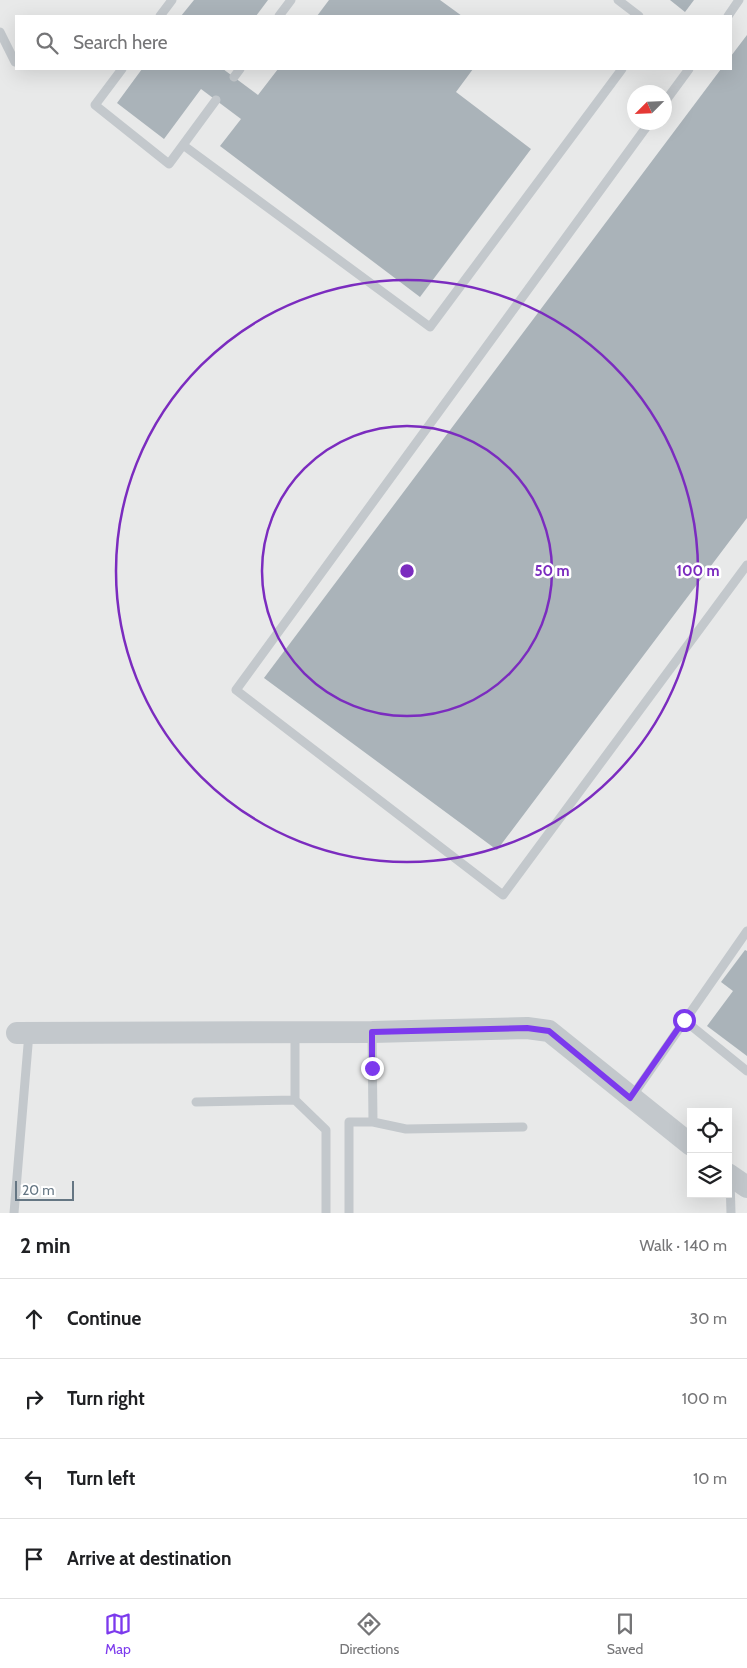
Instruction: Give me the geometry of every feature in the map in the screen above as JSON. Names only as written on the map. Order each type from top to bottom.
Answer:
[{"type":"street","points":[[23,1033],[372,1032],[527,1028],[549,1031],[687,1142]]},
{"type":"lane","points":[[161,15],[172,0]]},
{"type":"lane","points":[[280,15],[291,0]]},
{"type":"lane","points":[[618,0],[638,15]]},
{"type":"lane","points":[[729,15],[739,0]]},
{"type":"lane","points":[[0,32],[15,62]]},
{"type":"lane","points":[[121,70],[95,105],[169,164],[216,100]]},
{"type":"lane","points":[[234,77],[239,70]]},
{"type":"lane","points":[[184,144],[430,327],[621,70]]},
{"type":"lane","points":[[672,92],[688,70]]},
{"type":"lane","points":[[644,130],[236,690],[503,895],[747,565]]},
{"type":"lane","points":[[630,1098],[747,931]]},
{"type":"lane","points":[[684,1020],[747,1071]]},
{"type":"lane","points":[[295,1032],[295,1100]]},
{"type":"lane","points":[[372,1032],[373,1122]]},
{"type":"lane","points":[[14,1213],[23,1033]]},
{"type":"lane","points":[[196,1102],[295,1100],[326,1130],[326,1213]]},
{"type":"lane","points":[[349,1213],[348,1122],[373,1122],[406,1129],[522,1128]]},
{"type":"lane","points":[[731,1213],[735,1179]]},
{"type":"shaded area","points":[[0,0],[747,0],[747,1213],[0,1213]]},
{"type":"building","points":[[194,0],[268,0],[257,15],[182,15]]},
{"type":"building","points":[[329,0],[440,0],[461,15],[318,15]]},
{"type":"building","points":[[670,0],[694,0],[685,12]]},
{"type":"building","points":[[747,35],[747,518],[497,850],[264,678],[720,70],[732,70],[732,55]]},
{"type":"building","points":[[141,70],[224,70],[258,95],[277,70],[472,70],[456,92],[531,149],[420,297],[220,146],[241,119],[201,89],[164,139],[117,103]]},
{"type":"building","points":[[745,950],[747,951],[747,1056],[707,1026],[733,991],[721,982]]},
{"type":"route","points":[[372,1068],[372,1032],[527,1028],[549,1031],[630,1098],[684,1020]]}]
